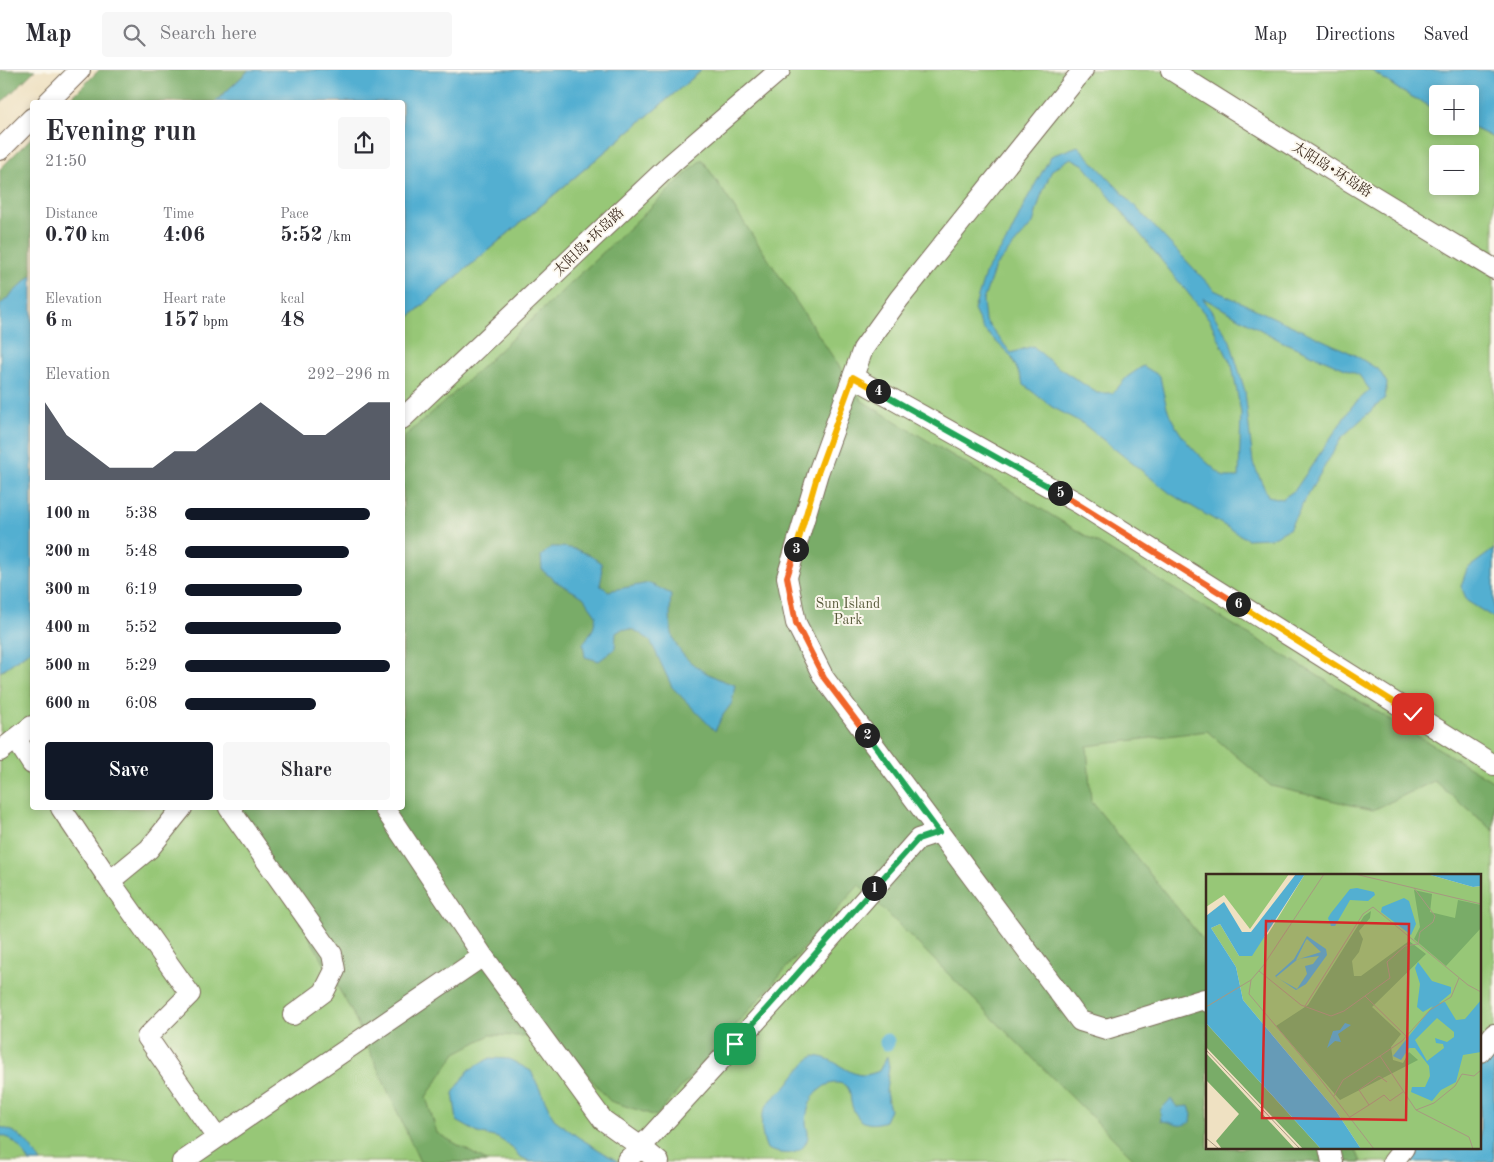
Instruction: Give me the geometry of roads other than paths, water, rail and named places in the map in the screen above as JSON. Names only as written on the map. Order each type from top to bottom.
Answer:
[{"type":"street","points":[[50,100],[80,70]]},
{"type":"street","name":"太阳岛•环岛路","points":[[405,416],[672,163],[780,70]]},
{"type":"street","points":[[1082,70],[899,299],[863,349],[818,473],[787,577],[796,623],[824,678],[1080,1021],[1106,1029],[1204,999],[1206,1000]]},
{"type":"street","name":"太阳岛•环岛路","points":[[1171,70],[1494,269]]},
{"type":"street","points":[[0,150],[30,120]]},
{"type":"street","points":[[853,377],[1080,504],[1494,765]]},
{"type":"street","points":[[0,751],[30,728]]},
{"type":"street","points":[[16,739],[30,761]]},
{"type":"street","points":[[62,810],[190,994],[146,1036],[217,1138]]},
{"type":"street","points":[[110,881],[149,849],[180,810]]},
{"type":"street","points":[[231,810],[332,954],[335,970],[324,992],[293,1015]]},
{"type":"street","points":[[385,810],[483,956],[603,1120],[634,1154],[659,1162]]},
{"type":"street","points":[[634,1154],[782,993],[918,839],[939,832]]},
{"type":"street","points":[[182,1162],[483,956]]},
{"type":"street","points":[[1482,1049],[1494,1034]]},
{"type":"street","points":[[1393,1162],[1402,1150]]},
{"type":"water","points":[[249,70],[702,70],[405,320],[405,100],[217,100]]},
{"type":"water","points":[[1371,70],[1494,70],[1494,138],[1479,130],[1479,85],[1429,85],[1429,106],[1401,91]]},
{"type":"water","points":[[1078,146],[1214,290],[1353,354],[1379,370],[1387,383],[1385,398],[1342,437],[1289,529],[1271,538],[1247,539],[1171,494],[1082,423],[1052,407],[1024,385],[1011,356],[983,329],[974,310],[986,271],[1009,237],[1028,197],[1051,156]],"holes":[[[1071,158],[1084,165],[1209,319],[1232,366],[1241,413],[1239,477],[1224,477],[1190,446],[1171,418],[1160,376],[1143,366],[1127,377],[1113,393],[1097,393],[1053,364],[1033,346],[1011,353],[985,320],[983,301],[995,267],[1033,223],[1041,196],[1052,170]],[[1203,298],[1281,341],[1359,375],[1370,390],[1353,405],[1295,490],[1282,499],[1268,496],[1253,463],[1245,391],[1230,341]]]},
{"type":"water","points":[[30,277],[30,650],[0,672],[0,305]]},
{"type":"water","points":[[551,547],[565,547],[578,550],[601,563],[602,575],[600,585],[608,591],[649,583],[671,594],[670,616],[673,637],[677,646],[690,662],[698,668],[716,678],[735,685],[732,703],[715,731],[672,687],[650,640],[634,630],[622,629],[616,633],[615,649],[599,661],[585,657],[583,644],[593,629],[596,615],[583,597],[555,581],[542,570],[541,556]]},
{"type":"water","points":[[1494,549],[1494,618],[1467,601],[1461,586],[1467,569]]},
{"type":"water","points":[[1494,1054],[1494,1162],[1412,1162],[1416,1150],[1482,1150],[1482,1068]]},
{"type":"water","points":[[814,1056],[828,1059],[852,1072],[863,1075],[879,1071],[887,1056],[889,1067],[886,1092],[890,1110],[885,1121],[874,1124],[861,1120],[854,1112],[850,1092],[847,1087],[840,1083],[832,1083],[818,1091],[810,1103],[806,1122],[808,1137],[801,1149],[797,1152],[779,1153],[767,1149],[761,1126],[765,1109],[770,1101],[786,1087],[803,1065]]},
{"type":"water","points":[[490,1058],[509,1059],[531,1071],[554,1119],[578,1137],[619,1162],[531,1162],[519,1156],[512,1147],[498,1138],[478,1133],[457,1121],[453,1093],[469,1070]]},
{"type":"water","points":[[1171,1099],[1177,1107],[1189,1106],[1192,1115],[1191,1122],[1179,1125],[1161,1121],[1160,1110]]},
{"type":"water","points":[[0,1127],[8,1129],[19,1136],[29,1145],[41,1162],[30,1162],[14,1142],[0,1135]]},
{"type":"park label","name":"Sun Island Park","points":[[848,612]]}]
